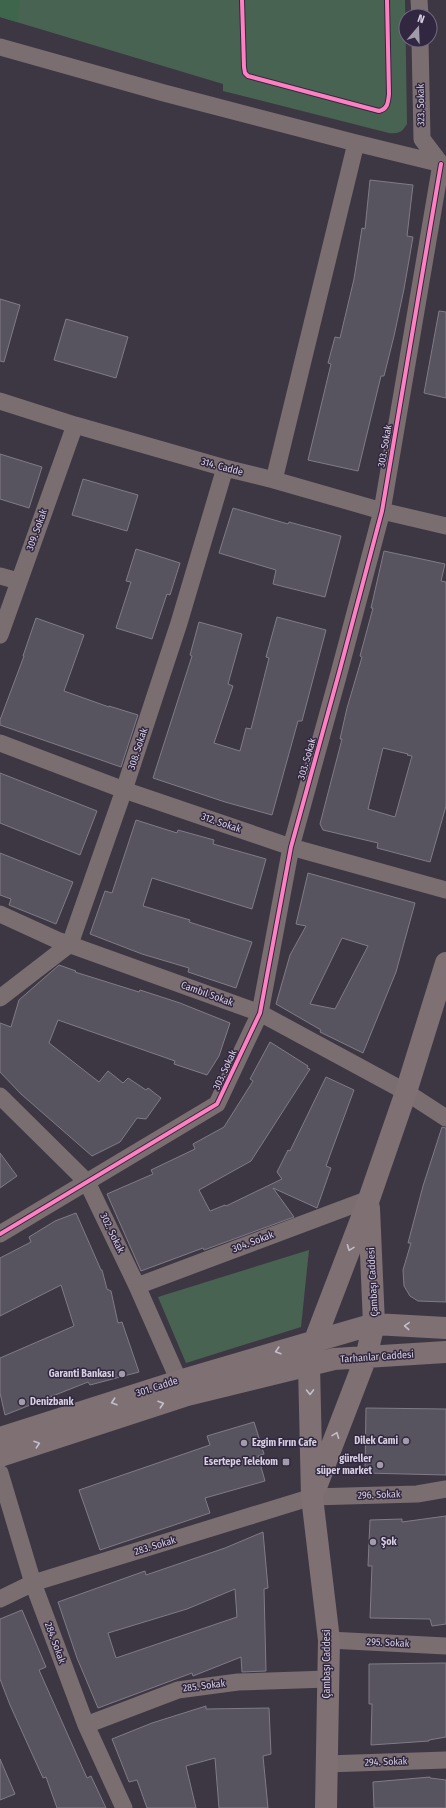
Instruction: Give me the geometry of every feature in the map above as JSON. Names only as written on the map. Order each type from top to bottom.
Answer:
[{"type":"main road","name":"Çambaşı Caddesi","points":[[326,1808],[329,1640],[312,1497],[309,1365],[315,1340],[369,1199],[406,1092],[446,963]]},
{"type":"main road","name":"Çambaşı Caddesi","points":[[312,1497],[366,1357],[374,1324],[369,1199]]},
{"type":"main road","points":[[315,1340],[374,1324],[446,1328]]},
{"type":"main road","name":"301. Cadde","points":[[0,1456],[315,1340]]},
{"type":"main road","name":"Tarhanlar Caddesi","points":[[309,1365],[334,1359],[446,1352]]},
{"type":"main road","name":"301. Cadde","points":[[0,1438],[183,1388],[309,1365]]},
{"type":"street","points":[[0,47],[356,143],[444,164]]},
{"type":"street","name":"323. Sokak","points":[[420,48],[422,139],[444,164]]},
{"type":"street","points":[[274,480],[356,143]]},
{"type":"street","name":"303. Sokak","points":[[0,1234],[217,1104],[260,1013],[291,847],[340,673],[382,511],[444,164]]},
{"type":"street","name":"314. Cadde","points":[[0,402],[74,425],[225,468],[274,480],[382,511],[446,526]]},
{"type":"street","name":"309. Sokak","points":[[0,635],[74,425]]},
{"type":"street","name":"308. Sokak","points":[[70,944],[124,790],[179,624],[225,468]]},
{"type":"street","points":[[0,576],[18,581]]},
{"type":"street","name":"312. Sokak","points":[[0,743],[124,790],[291,847],[446,890]]},
{"type":"street","name":"Cambıl Sokak","points":[[0,914],[70,944],[260,1013],[406,1092],[446,1118]]},
{"type":"street","points":[[0,998],[70,944]]},
{"type":"street","name":"302. Sokak","points":[[0,1096],[87,1182],[138,1286],[183,1388]]},
{"type":"street","name":"304. Sokak","points":[[138,1286],[369,1199]]},
{"type":"street","name":"284. Sokak","points":[[0,1473],[33,1583],[86,1725],[124,1808]]},
{"type":"street","name":"296. Sokak","points":[[312,1497],[417,1494],[446,1489]]},
{"type":"street","name":"283. Sokak","points":[[0,1599],[33,1583],[312,1497]]},
{"type":"street","name":"295. Sokak","points":[[329,1640],[446,1646]]},
{"type":"street","name":"285. Sokak","points":[[86,1725],[178,1690],[238,1682],[328,1679]]},
{"type":"street","name":"294. Sokak","points":[[326,1764],[446,1760]]},
{"type":"green space","points":[[0,0],[405,0],[405,8],[398,8],[398,48],[406,48],[407,124],[400,132],[389,133],[223,91],[223,84],[0,17]]},
{"type":"green space","points":[[0,0],[20,0],[17,22],[0,17]]},
{"type":"green space","points":[[309,1250],[301,1327],[186,1363],[158,1297]]},
{"type":"building","points":[[370,180],[413,185],[407,236],[413,237],[394,336],[384,376],[381,376],[358,471],[308,460],[331,364],[328,363],[335,337],[340,338],[354,279],[362,228],[365,229]]},
{"type":"building","points":[[0,299],[20,305],[4,362],[0,361]]},
{"type":"building","points":[[439,311],[446,312],[446,398],[424,393]]},
{"type":"building","points":[[66,319],[128,337],[116,378],[54,360]]},
{"type":"building","points":[[0,454],[42,467],[29,508],[0,499]]},
{"type":"building","points":[[83,479],[138,495],[127,531],[72,515]]},
{"type":"building","points":[[233,508],[288,524],[289,522],[341,536],[325,597],[273,584],[276,570],[219,553]]},
{"type":"building","points":[[136,549],[180,563],[170,595],[167,594],[152,639],[116,628],[131,582],[126,581]]},
{"type":"building","points":[[384,551],[445,564],[441,581],[446,582],[446,806],[430,862],[377,848],[378,843],[323,830],[320,824],[342,739],[340,739],[347,708],[362,657],[360,656],[373,608],[371,608]],"holes":[[[383,748],[408,754],[407,755],[412,756],[395,817],[368,809]]]},
{"type":"building","points":[[277,617],[326,630],[302,721],[298,721],[272,815],[225,802],[153,778],[192,656],[190,655],[199,622],[242,634],[228,684],[233,686],[214,743],[240,751],[246,728],[251,729],[269,658],[266,657]]},
{"type":"building","points":[[36,618],[84,635],[64,691],[109,707],[138,715],[121,767],[0,725],[0,720],[24,656]]},
{"type":"building","points":[[0,773],[97,811],[80,855],[0,823]]},
{"type":"building","points":[[136,820],[177,833],[178,830],[214,840],[213,844],[266,859],[252,909],[152,878],[143,906],[190,920],[189,922],[252,942],[236,988],[188,972],[189,968],[142,954],[90,934],[105,891],[112,893]]},
{"type":"building","points":[[0,853],[73,882],[56,924],[9,905],[11,899],[0,895]]},
{"type":"building","points":[[308,873],[415,903],[396,972],[363,1053],[320,1032],[321,1030],[276,1004],[290,955],[306,926],[296,924]],"holes":[[[342,938],[368,946],[335,1009],[310,1004]]]},
{"type":"building","points":[[59,965],[76,971],[75,972],[180,1003],[230,1023],[219,1056],[207,1075],[174,1064],[175,1061],[58,1020],[49,1043],[99,1082],[108,1071],[123,1083],[128,1078],[146,1090],[148,1088],[161,1098],[146,1119],[137,1118],[120,1142],[92,1156],[21,1094],[0,1072],[0,1023],[11,1027],[19,1000]]},
{"type":"building","points":[[270,1042],[308,1066],[307,1068],[310,1069],[251,1161],[199,1190],[210,1211],[225,1205],[226,1206],[282,1179],[277,1172],[288,1150],[290,1151],[326,1077],[354,1090],[326,1166],[331,1168],[317,1208],[273,1188],[294,1217],[141,1271],[107,1194],[153,1174],[151,1170],[195,1149],[193,1144],[224,1127],[253,1081],[250,1079]]},
{"type":"building","points":[[442,1127],[446,1128],[446,1302],[418,1301],[410,1296],[404,1286],[403,1270],[411,1243],[408,1243],[423,1186]]},
{"type":"building","points":[[0,1153],[17,1176],[0,1188]]},
{"type":"building","points":[[76,1213],[102,1270],[107,1289],[111,1291],[118,1323],[122,1322],[139,1372],[90,1385],[88,1382],[5,1415],[0,1393],[0,1358],[74,1326],[61,1285],[0,1316],[0,1258],[31,1242],[29,1237],[55,1221]]},
{"type":"building","name":"Dilek Cami","points":[[366,1408],[446,1409],[446,1475],[365,1473]]},
{"type":"building","points":[[254,1422],[264,1454],[258,1456],[265,1481],[205,1498],[210,1513],[100,1550],[79,1490],[210,1445],[207,1436]]},
{"type":"building","points":[[446,1516],[446,1624],[432,1626],[430,1619],[370,1618],[372,1566],[368,1566],[370,1520],[402,1519],[402,1522]]},
{"type":"building","points":[[263,1532],[268,1588],[264,1589],[266,1671],[242,1672],[241,1657],[193,1676],[192,1673],[98,1708],[77,1658],[58,1602],[145,1571],[146,1575],[225,1548]],"holes":[[[235,1589],[237,1617],[116,1658],[108,1633],[187,1609]]]},
{"type":"building","points":[[22,1610],[46,1667],[39,1670],[87,1778],[91,1776],[106,1808],[57,1808],[46,1777],[43,1778],[10,1705],[0,1679],[0,1619]]},
{"type":"building","points":[[446,1663],[446,1737],[429,1741],[371,1745],[372,1704],[369,1704],[369,1664]]},
{"type":"building","points":[[206,1706],[206,1709],[269,1708],[271,1754],[263,1756],[268,1808],[219,1808],[215,1758],[186,1766],[196,1808],[147,1808],[137,1780],[129,1782],[112,1739],[152,1723]]},
{"type":"building","points":[[0,1759],[15,1794],[0,1800]]},
{"type":"building","points":[[430,1777],[446,1780],[446,1808],[374,1808],[373,1782]]},
{"type":"cycle path","points":[[242,0],[244,67],[245,73],[248,76],[379,111],[386,107],[389,94],[387,0]]},
{"type":"cycle path","points":[[0,1234],[217,1104],[260,1013],[291,847],[382,511],[441,164]]},
{"type":"place","name":"Garanti Bankası","points":[[122,1374]]},
{"type":"place","name":"Denizbank","points":[[22,1402]]},
{"type":"place","name":"Dilek Cami","points":[[406,1441]]},
{"type":"place","name":"Ezgim Fırın Cafe","points":[[244,1443]]},
{"type":"place","name":"Esertepe Telekom","points":[[286,1462]]},
{"type":"place","name":"güreller süper market","points":[[380,1465]]},
{"type":"place","name":"Şok","points":[[373,1542]]}]
